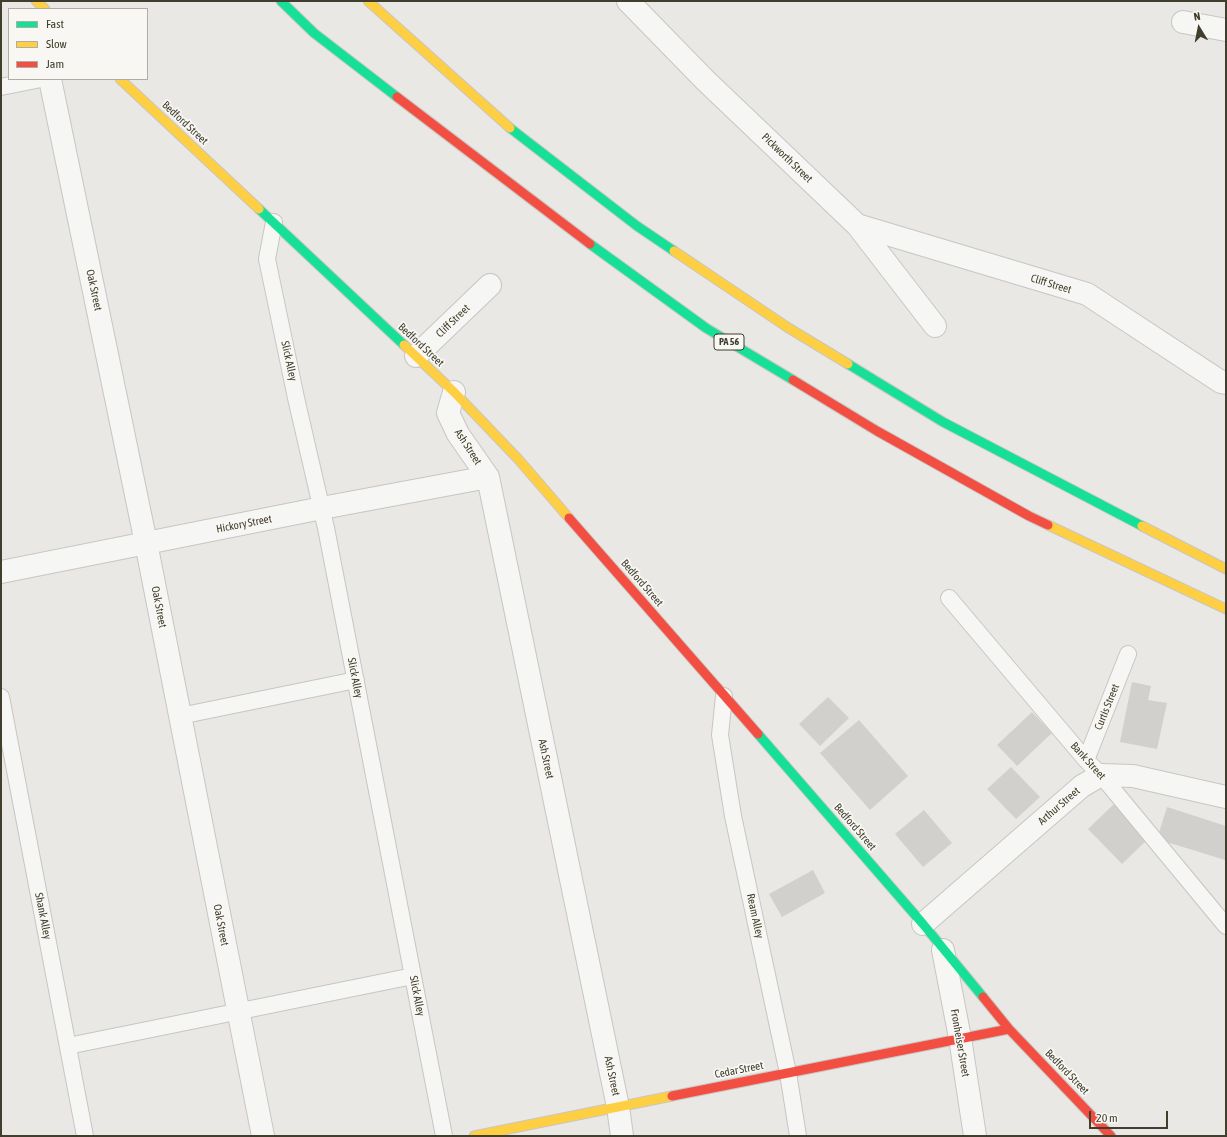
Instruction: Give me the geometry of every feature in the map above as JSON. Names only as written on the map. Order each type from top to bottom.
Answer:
[{"type":"main road","points":[[35,1],[44,8]]},
{"type":"main road","name":"PA 56","points":[[281,1],[314,33],[595,248],[706,328],[877,431],[1029,516],[1226,609]]},
{"type":"main road","points":[[368,1],[503,122],[637,226],[788,327],[943,422],[1226,569]]},
{"type":"main road","name":"Bedford Street","points":[[121,80],[454,392],[519,460],[923,924],[1009,1029],[1111,1136]]},
{"type":"main road","name":"Cedar Street","points":[[474,1136],[1009,1029]]},
{"type":"street","name":"Pickworth Street","points":[[628,1],[705,80],[857,225],[935,326]]},
{"type":"street","points":[[1183,22],[1226,30]]},
{"type":"street","name":"Oak Street","points":[[50,80],[146,543],[263,1136]]},
{"type":"street","name":"Cliff Street","points":[[857,225],[1086,294],[1221,382],[1226,383]]},
{"type":"street","name":"Cliff Street","points":[[416,356],[490,285]]},
{"type":"street","name":"Ash Street","points":[[454,392],[448,413],[458,434],[488,477],[618,1107],[622,1136]]},
{"type":"street","name":"Hickory Street","points":[[1,572],[322,508],[488,477]]},
{"type":"street","points":[[1101,775],[1133,776],[1226,798]]},
{"type":"street","name":"Arthur Street","points":[[923,924],[1082,786],[1101,775]]},
{"type":"street","name":"Fronheiser Street","points":[[943,950],[960,1038],[975,1136]]},
{"type":"lane","points":[[1,87],[36,80]]},
{"type":"lane","name":"Slick Alley","points":[[274,222],[267,259],[296,398],[322,508],[444,1136]]},
{"type":"lane","name":"Bank Street","points":[[949,598],[1086,760],[1101,775],[1226,926]]},
{"type":"lane","name":"Curtis Street","points":[[1086,760],[1128,654]]},
{"type":"lane","points":[[180,716],[356,680]]},
{"type":"lane","name":"Ream Alley","points":[[724,696],[720,735],[733,816],[788,1073],[798,1136]]},
{"type":"lane","name":"Shank Alley","points":[[1,697],[85,1136]]},
{"type":"lane","points":[[68,1046],[413,976]]},
{"type":"building","points":[[1132,682],[1151,686],[1148,700],[1167,703],[1157,749],[1120,742]]},
{"type":"building","points":[[828,697],[849,718],[820,746],[799,724]]},
{"type":"building","points":[[1032,712],[1052,733],[1017,766],[997,745]]},
{"type":"building","points":[[859,720],[908,776],[870,810],[820,753]]},
{"type":"building","points":[[1011,767],[1040,797],[1016,819],[987,789]]},
{"type":"building","points":[[1114,804],[1148,839],[1122,864],[1088,829]]},
{"type":"building","points":[[1167,807],[1226,826],[1225,860],[1157,839]]},
{"type":"building","points":[[924,810],[952,843],[923,867],[895,834]]},
{"type":"building","points":[[813,870],[825,893],[782,917],[769,894]]},
{"type":"traffic: fast","points":[[281,1],[314,33],[397,97]]},
{"type":"traffic: fast","points":[[510,128],[637,226],[674,251]]},
{"type":"traffic: fast","points":[[259,209],[404,345]]},
{"type":"traffic: fast","points":[[590,244],[706,328],[793,380]]},
{"type":"traffic: fast","points":[[848,364],[943,422],[1142,526]]},
{"type":"traffic: fast","points":[[758,734],[923,924],[983,997]]},
{"type":"traffic: slow","points":[[36,1],[44,8]]},
{"type":"traffic: slow","points":[[368,1],[510,128]]},
{"type":"traffic: slow","points":[[121,80],[259,209]]},
{"type":"traffic: slow","points":[[674,251],[787,327],[848,364]]},
{"type":"traffic: slow","points":[[404,345],[454,392],[519,460],[569,518]]},
{"type":"traffic: slow","points":[[1048,525],[1226,609]]},
{"type":"traffic: slow","points":[[1142,526],[1226,569]]},
{"type":"traffic: slow","points":[[474,1136],[672,1096]]},
{"type":"traffic: jam","points":[[397,97],[590,244]]},
{"type":"traffic: jam","points":[[793,380],[877,431],[1029,516],[1048,525]]},
{"type":"traffic: jam","points":[[569,518],[758,734]]},
{"type":"traffic: jam","points":[[983,997],[1009,1029],[1111,1136]]},
{"type":"traffic: jam","points":[[672,1096],[1009,1029]]}]
